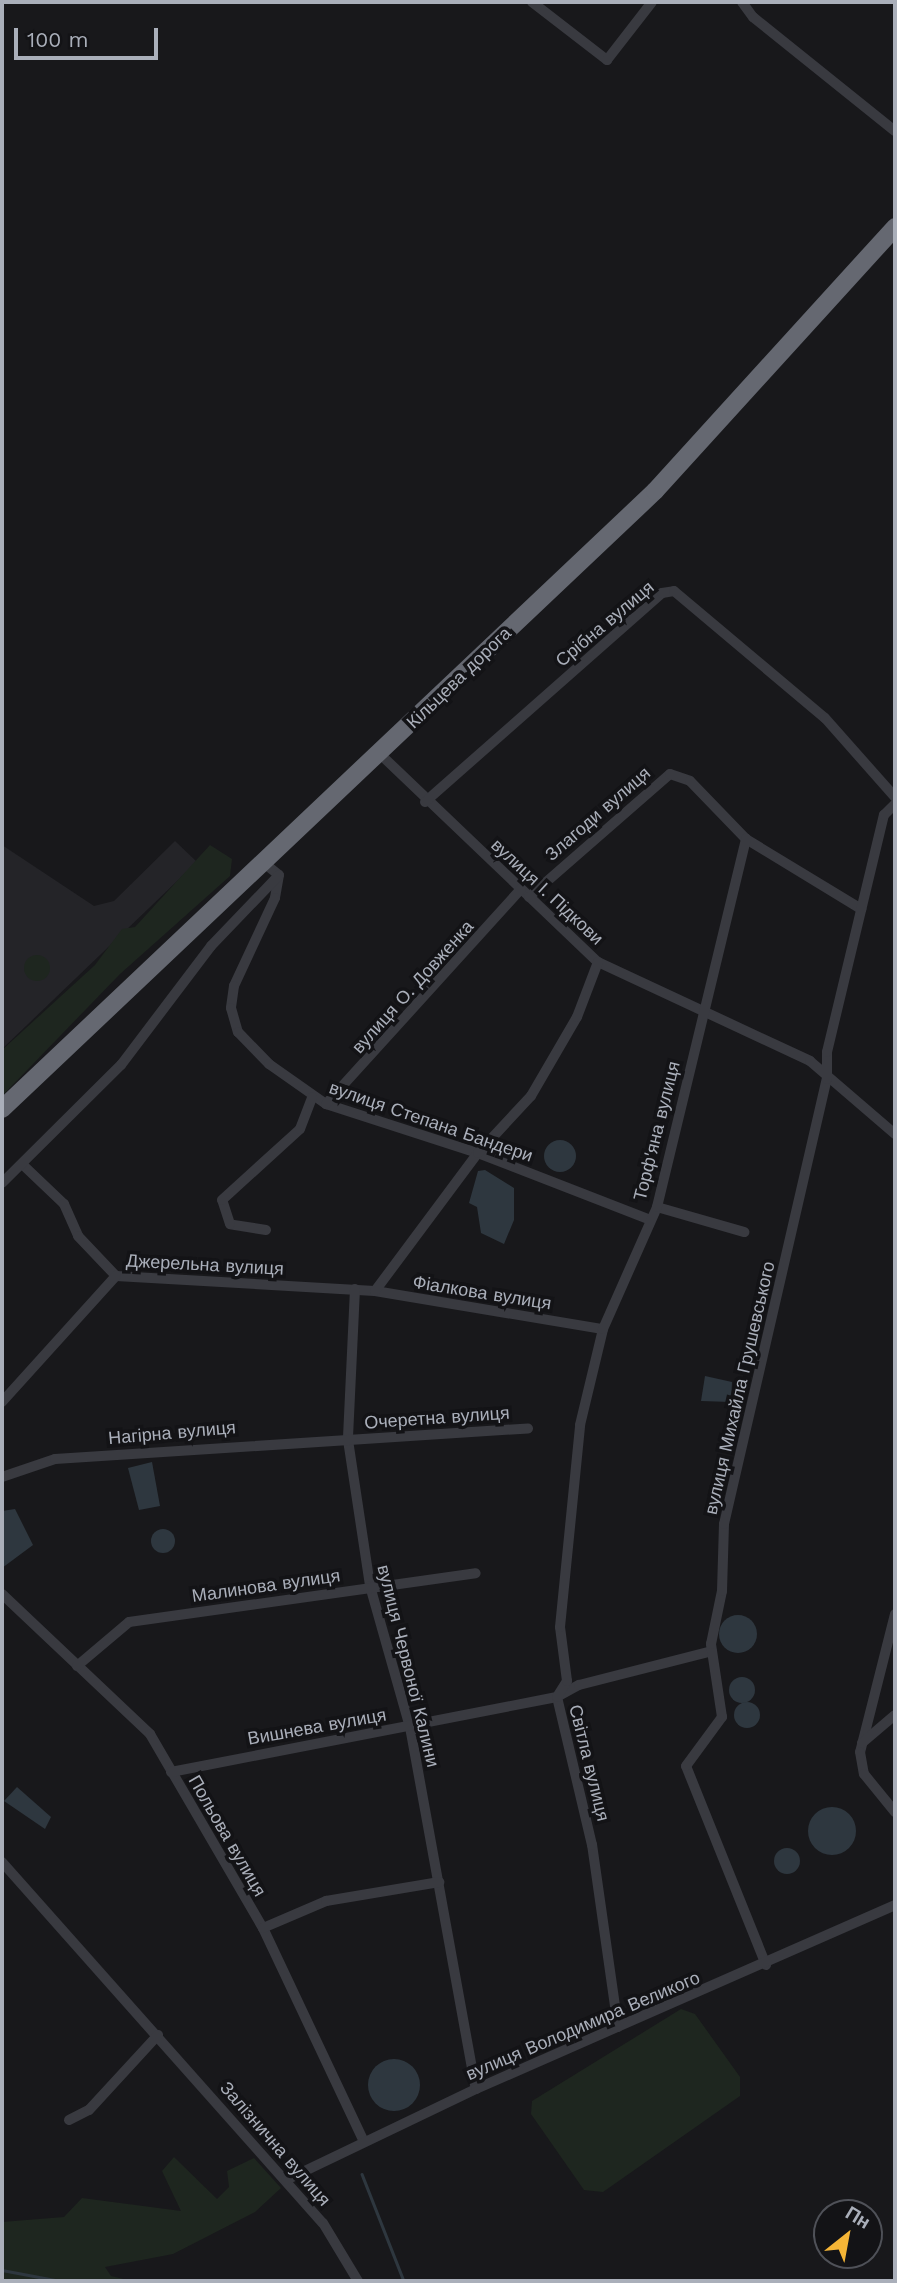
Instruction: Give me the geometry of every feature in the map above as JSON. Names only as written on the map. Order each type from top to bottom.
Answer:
[{"type":"highway","name":"Кільцева дорога","points":[[2,1109],[655,491],[895,227]]},
{"type":"street","points":[[532,2],[607,60],[652,2]]},
{"type":"street","points":[[742,2],[762,25],[895,131]]},
{"type":"street","name":"Срібна вулиця","points":[[425,802],[662,593],[674,591],[825,718],[895,797]]},
{"type":"street","name":"вулиця І. Підкови","points":[[379,753],[425,802],[598,962],[810,1061],[827,1079],[895,1134]]},
{"type":"street","name":"Злагоди вулиця","points":[[525,893],[670,774],[690,781],[746,839],[861,909]]},
{"type":"street","name":"вулиця Михайла Грушевського","points":[[766,1965],[686,1766],[722,1717],[712,1651],[724,1524],[827,1079],[827,1052],[884,815],[895,804]]},
{"type":"street","name":"Торф'яна вулиця","points":[[580,1424],[603,1329],[648,1219],[657,1207],[746,839]]},
{"type":"street","points":[[2,1183],[121,1065],[211,946],[279,875],[264,863]]},
{"type":"street","name":"вулиця Степана Бандери","points":[[279,875],[231,1008],[238,1032],[312,1097],[326,1104],[478,1153],[648,1219]]},
{"type":"street","name":"вулиця О. Довженка","points":[[326,1104],[525,893]]},
{"type":"street","points":[[375,1291],[478,1153],[531,1097],[577,1017],[598,962]]},
{"type":"street","points":[[266,1230],[230,1224],[222,1200],[299,1129],[312,1097]]},
{"type":"street","name":"Джерельна вулиця","points":[[22,1164],[64,1204],[78,1236],[116,1276],[355,1289]]},
{"type":"street","points":[[657,1207],[744,1232]]},
{"type":"street","points":[[2,1402],[116,1276]]},
{"type":"street","name":"Фіалкова вулиця","points":[[355,1289],[603,1329]]},
{"type":"street","name":"вулиця Червоної Калини","points":[[355,1289],[348,1440],[370,1587],[410,1727],[476,2089]]},
{"type":"street","name":"Світла вулиця","points":[[580,1424],[578,1492],[560,1627],[567,1681],[557,1697],[592,1845],[618,2027]]},
{"type":"street","name":"Очеретна вулиця","points":[[348,1440],[528,1428]]},
{"type":"street","name":"Нагірна вулиця","points":[[2,1477],[55,1459],[348,1440]]},
{"type":"street","name":"Малинова вулиця","points":[[77,1666],[129,1622],[476,1573]]},
{"type":"street","name":"Польова вулиця","points":[[2,1594],[150,1734],[262,1928],[363,2140]]},
{"type":"street","points":[[895,1614],[862,1744],[863,1774],[895,1812]]},
{"type":"street","name":"Вишнева вулиця","points":[[171,1772],[557,1697],[579,1685],[712,1651]]},
{"type":"street","points":[[862,1744],[895,1715]]},
{"type":"street","name":"Залізнична вулиця","points":[[2,1862],[323,2223],[358,2281]]},
{"type":"street","points":[[262,1928],[326,1901],[439,1882]]},
{"type":"street","name":"вулиця Володимира Великого","points":[[286,2180],[363,2140],[766,1965],[895,1905]]},
{"type":"street","points":[[69,2120],[89,2110],[158,2035]]},
{"type":"shaded area","points":[[175,841],[197,862],[2,1049],[2,845],[94,906],[114,901]]},
{"type":"shaded area","points":[[210,845],[232,859],[230,876],[120,974],[2,1096],[2,1050],[95,965],[122,929],[135,927]]},
{"type":"shaded area","points":[[37,955],[46,959],[50,968],[46,977],[37,981],[28,977],[24,968],[28,959]]},
{"type":"shaded area","points":[[560,1140],[572,1144],[576,1156],[572,1168],[560,1172],[548,1168],[544,1156],[548,1144]]},
{"type":"shaded area","points":[[485,1170],[514,1188],[514,1220],[504,1244],[481,1233],[477,1207],[469,1203],[478,1171]]},
{"type":"shaded area","points":[[705,1376],[732,1382],[731,1402],[701,1401]]},
{"type":"shaded area","points":[[152,1462],[160,1506],[139,1510],[128,1468]]},
{"type":"shaded area","points":[[15,1509],[33,1545],[2,1568],[2,1511]]},
{"type":"shaded area","points":[[163,1529],[171,1533],[175,1541],[171,1549],[163,1553],[155,1549],[151,1541],[155,1533]]},
{"type":"shaded area","points":[[738,1615],[751,1621],[757,1634],[751,1647],[738,1653],[725,1647],[719,1634],[725,1621]]},
{"type":"shaded area","points":[[742,1677],[751,1681],[755,1690],[751,1699],[742,1703],[733,1699],[729,1690],[733,1681]]},
{"type":"shaded area","points":[[747,1702],[756,1706],[760,1715],[756,1724],[747,1728],[738,1724],[734,1715],[738,1706]]},
{"type":"shaded area","points":[[17,1787],[51,1817],[45,1829],[4,1801]]},
{"type":"shaded area","points":[[832,1807],[849,1814],[856,1831],[849,1848],[832,1855],[815,1848],[808,1831],[815,1814]]},
{"type":"shaded area","points":[[787,1848],[796,1852],[800,1861],[796,1870],[787,1874],[778,1870],[774,1861],[778,1852]]},
{"type":"shaded area","points":[[681,2009],[695,2014],[740,2077],[740,2096],[603,2192],[584,2190],[531,2114],[532,2101]]},
{"type":"shaded area","points":[[394,2059],[404,2061],[412,2067],[418,2075],[418,2095],[412,2103],[404,2109],[394,2111],[384,2109],[376,2103],[370,2095],[368,2085],[370,2075],[376,2067],[384,2061]]},
{"type":"shaded area","points":[[174,2157],[217,2199],[229,2187],[227,2171],[254,2158],[281,2188],[255,2212],[173,2254],[105,2267],[111,2276],[132,2281],[2,2281],[2,2222],[64,2217],[82,2198],[181,2211],[162,2171]]},
{"type":"waterway","points":[[362,2174],[404,2281]]},
{"type":"waterway","points":[[2,2270],[60,2281]]}]
